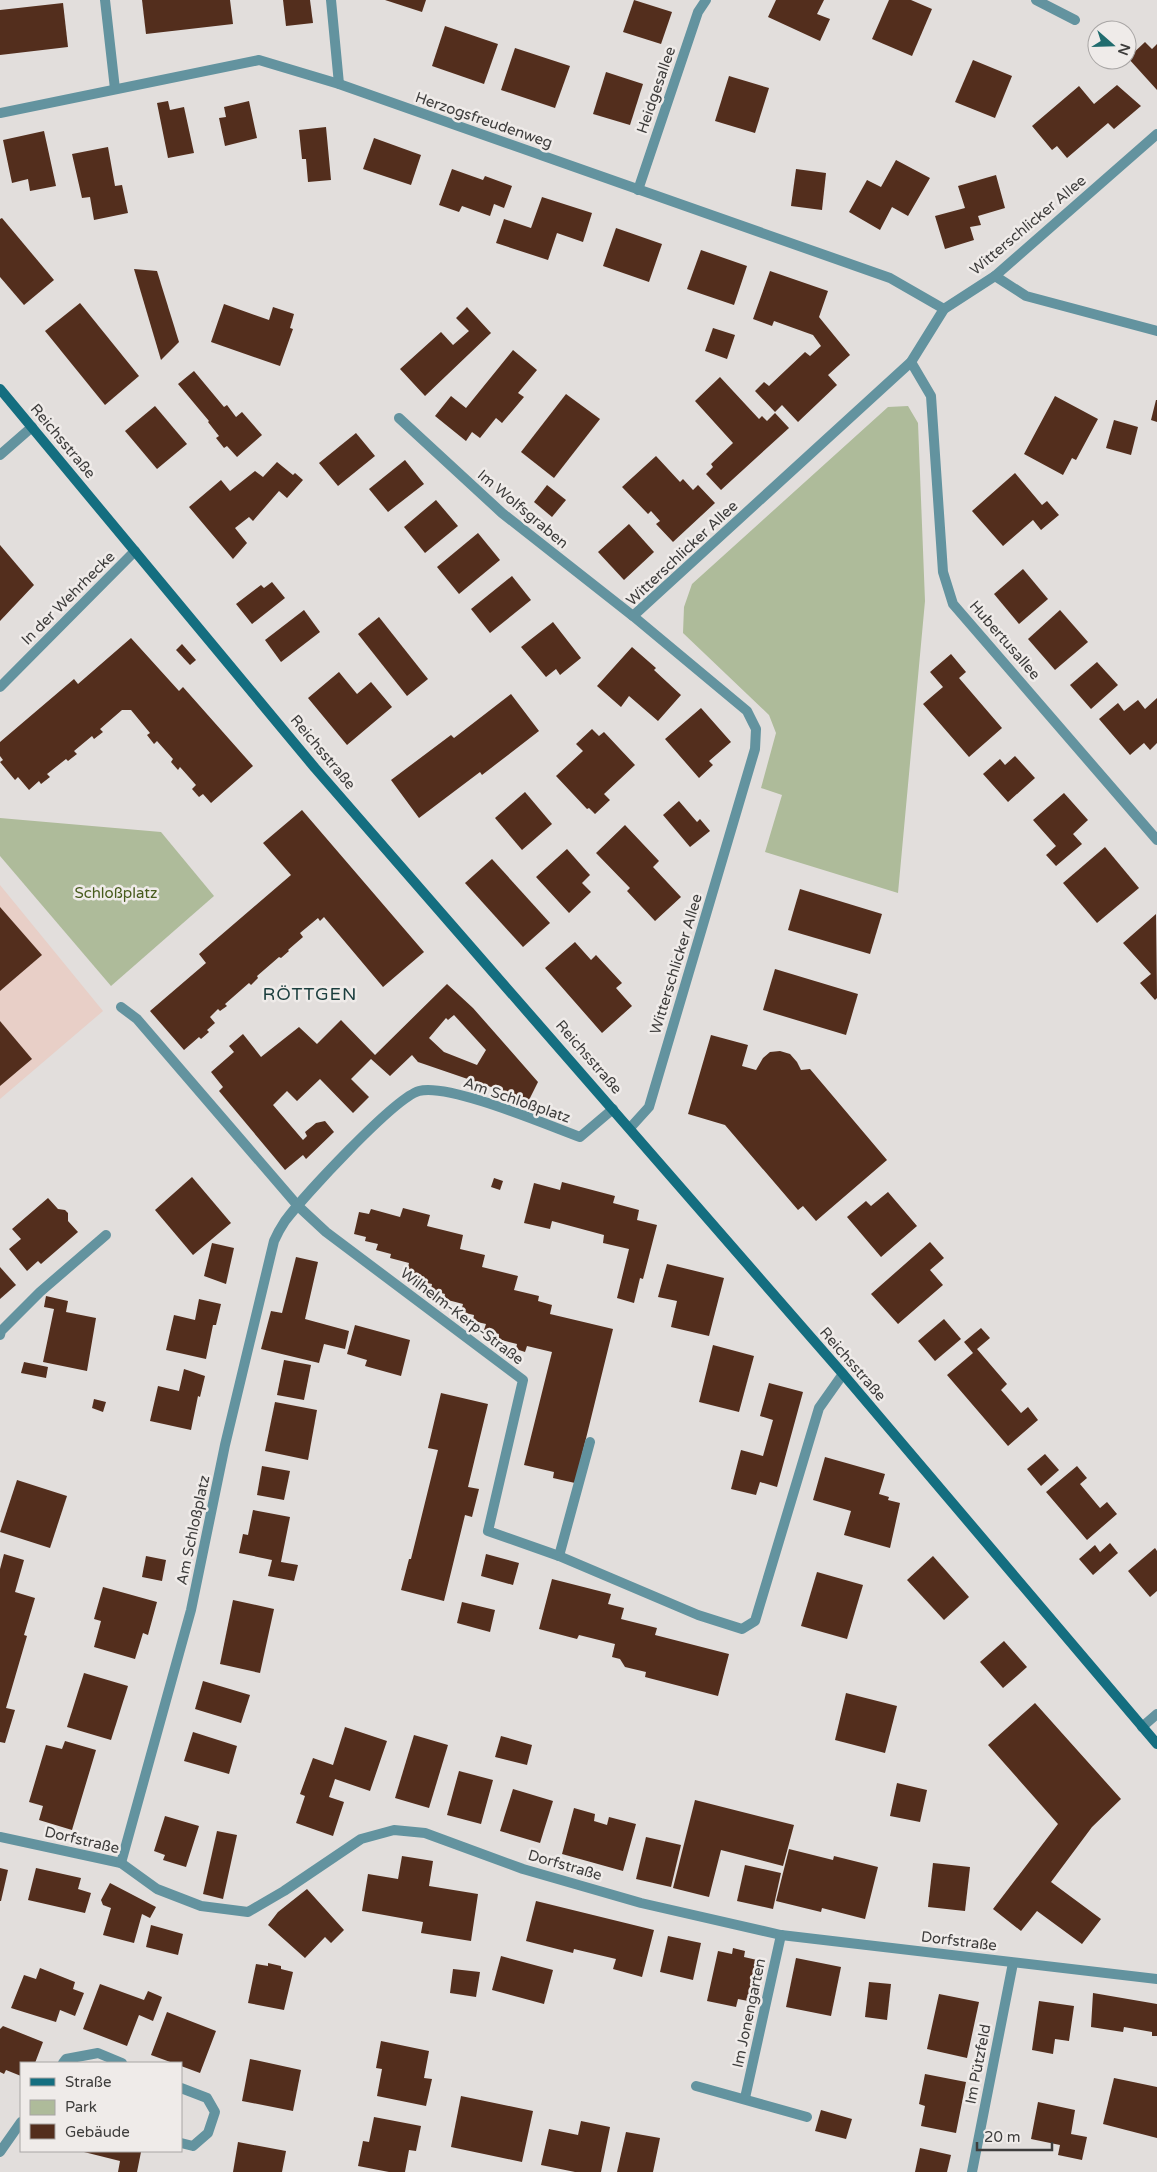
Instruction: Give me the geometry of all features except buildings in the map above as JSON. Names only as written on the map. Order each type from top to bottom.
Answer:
[{"type":"main road","name":"Reichsstraße","points":[[0,389],[315,768],[843,1374],[1157,1744]]},
{"type":"street","points":[[105,0],[115,89]]},
{"type":"street","points":[[331,0],[339,84]]},
{"type":"street","name":"Heidgesallee","points":[[638,190],[698,12],[706,0]]},
{"type":"street","points":[[1036,0],[1076,20]]},
{"type":"street","name":"Herzogsfreudenweg","points":[[0,113],[259,60],[339,84],[890,278],[944,309]]},
{"type":"street","name":"Witterschlicker Allee","points":[[630,1128],[649,1107],[753,758],[756,729],[747,711],[633,616],[911,362],[944,309],[995,276],[1157,134]]},
{"type":"street","points":[[995,276],[1026,296],[1157,331]]},
{"type":"street","name":"Hubertusallee","points":[[911,362],[931,396],[943,572],[953,604],[1157,840]]},
{"type":"street","name":"Im Wolfsgraben","points":[[399,418],[502,513],[633,616]]},
{"type":"street","points":[[0,456],[32,427]]},
{"type":"street","name":"In der Wehrhecke","points":[[0,687],[135,551]]},
{"type":"street","points":[[121,1007],[137,1019],[298,1206]]},
{"type":"street","name":"Am Schloßplatz","points":[[121,1863],[191,1610],[225,1445],[274,1241],[285,1221],[320,1180],[399,1102],[419,1091],[440,1091],[489,1103],[580,1137],[613,1109]]},
{"type":"street","name":"Wilhelm-Kerp-Straße","points":[[298,1206],[326,1232],[523,1380],[488,1531],[559,1556],[698,1615],[742,1629],[754,1621],[819,1408],[843,1374]]},
{"type":"street","points":[[0,1335],[1,1331],[40,1292],[106,1235]]},
{"type":"street","points":[[559,1556],[590,1442]]},
{"type":"street","points":[[1142,1727],[1157,1714]]},
{"type":"street","name":"Dorfstraße","points":[[0,1837],[121,1863],[157,1889],[201,1906],[248,1912],[284,1891],[361,1839],[394,1830],[425,1833],[523,1869],[641,1903],[781,1935],[1157,1979]]},
{"type":"street","name":"Im Jonengarten","points":[[745,2098],[781,1935]]},
{"type":"street","name":"Im Pützfeld","points":[[972,2172],[1013,1963]]},
{"type":"street","points":[[63,2062],[66,2059],[98,2053],[120,2062]]},
{"type":"street","points":[[696,2086],[745,2098],[807,2117]]},
{"type":"street","points":[[182,2088],[207,2098],[215,2112],[208,2133],[193,2146],[182,2142]]},
{"type":"street","points":[[0,2152],[20,2123]]},
{"type":"shaded area","points":[[0,885],[103,1011],[0,1099]]},
{"type":"green space","points":[[908,406],[918,423],[925,601],[898,893],[765,852],[782,795],[761,788],[776,733],[769,715],[683,633],[684,607],[692,584],[888,407]]},
{"type":"green space","name":"Schloßplatz","points":[[0,818],[161,832],[214,896],[111,986],[0,856]]},
{"type":"district","name":"RÖTTGEN","points":[[310,994]]}]
